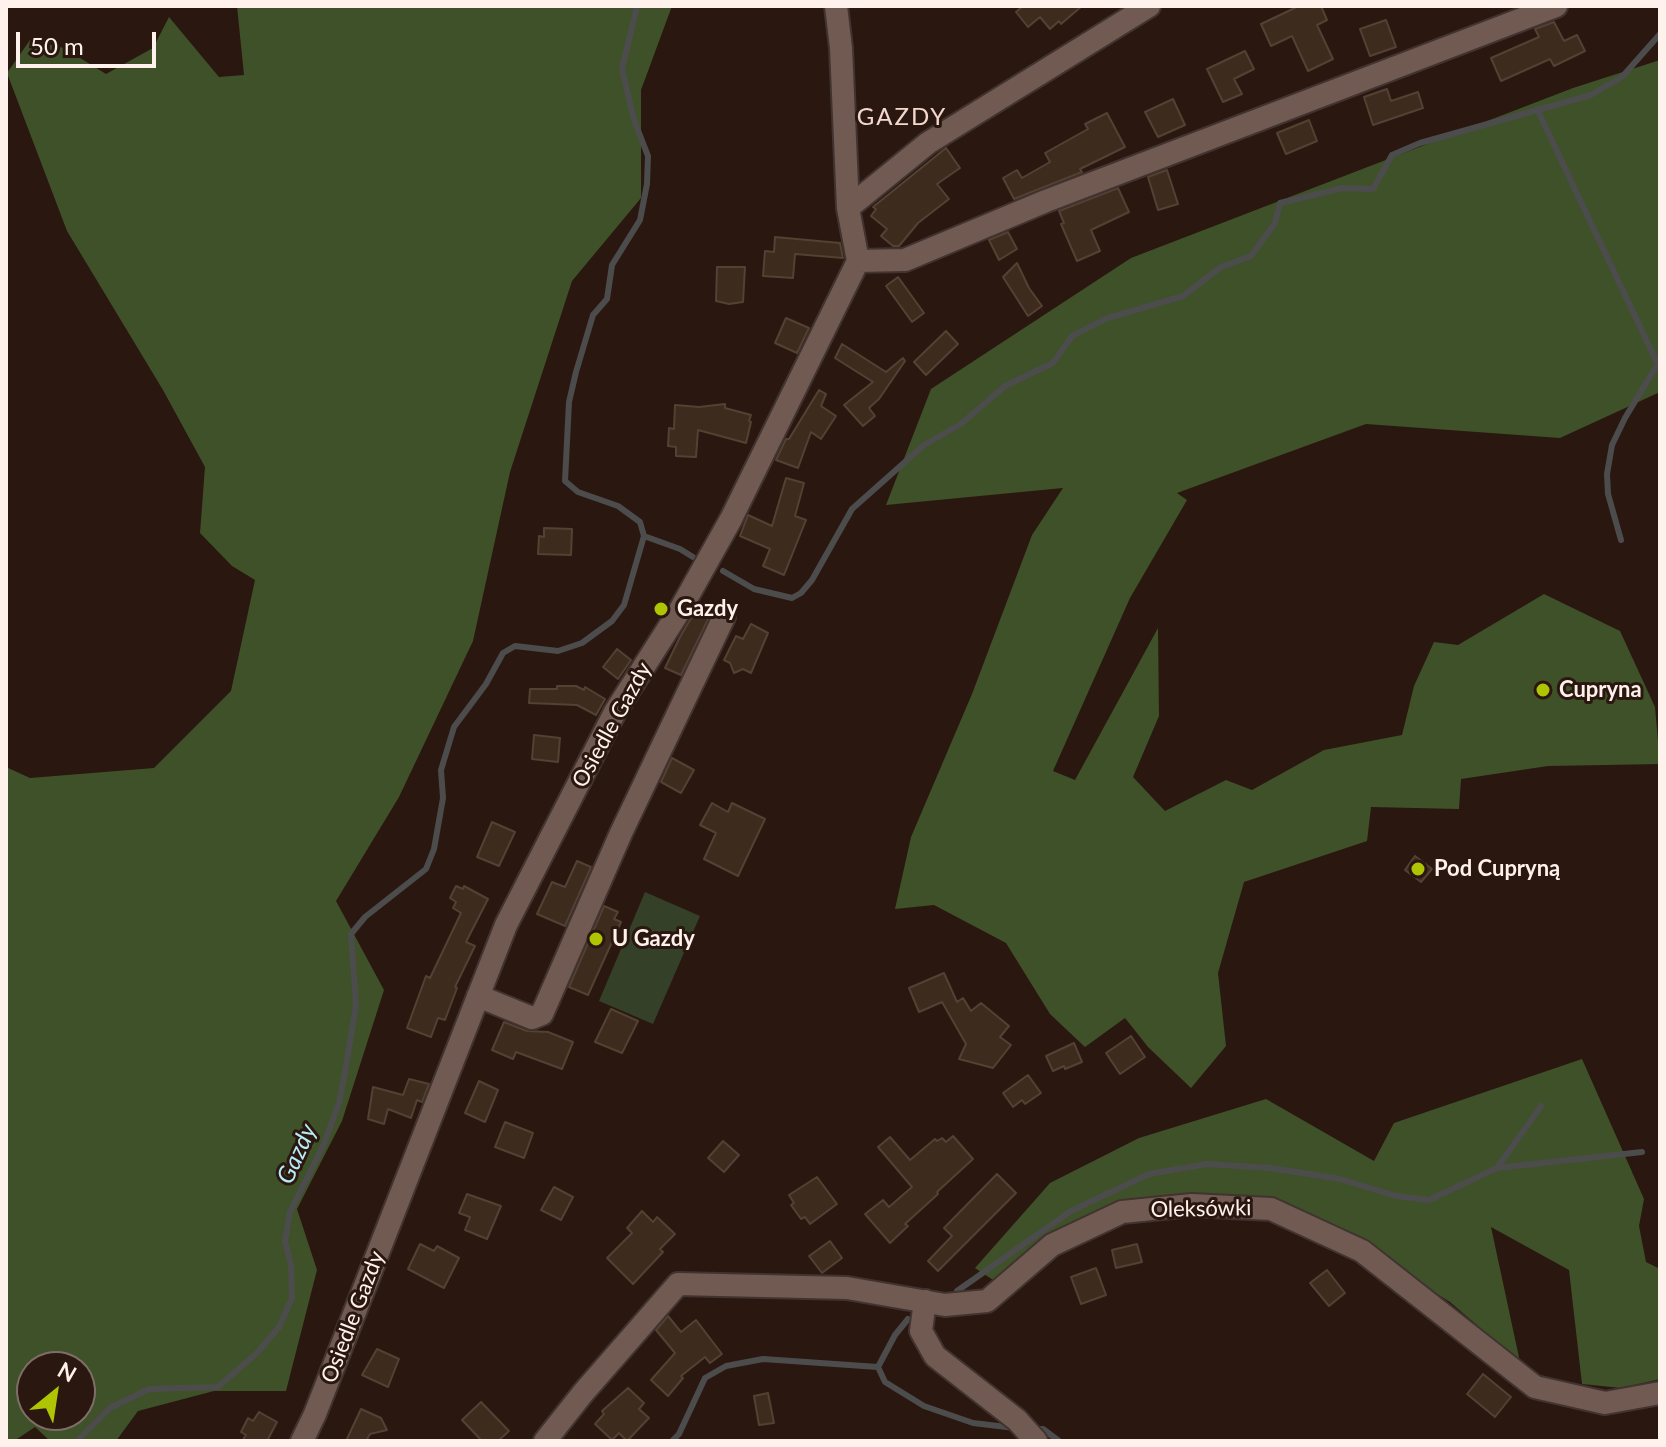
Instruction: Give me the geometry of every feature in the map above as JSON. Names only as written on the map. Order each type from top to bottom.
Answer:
[{"type":"street","points":[[836,6],[841,48],[848,208],[858,261],[905,260],[1046,201],[1556,6]]},
{"type":"street","points":[[848,208],[928,143],[1149,6]]},
{"type":"street","name":"Osiedle Gazdy","points":[[302,1441],[506,925],[608,727],[680,610],[731,519],[858,261]]},
{"type":"street","points":[[478,996],[532,1018],[542,1014],[621,833],[724,617]]},
{"type":"street","name":"Oleksówki","points":[[545,1441],[678,1284],[847,1288],[945,1305],[987,1301],[1052,1245],[1122,1212],[1192,1205],[1271,1209],[1362,1251],[1535,1387],[1605,1403],[1660,1393]]},
{"type":"street","points":[[925,1301],[921,1331],[935,1356],[1028,1432]]},
{"type":"green space","points":[[237,6],[672,6],[641,90],[641,198],[572,281],[510,472],[473,641],[399,797],[336,901],[384,990],[342,1121],[297,1209],[317,1270],[286,1391],[214,1391],[138,1411],[116,1441],[50,1441],[39,1431],[96,1431],[96,1351],[16,1351],[16,1431],[29,1431],[14,1441],[6,1441],[6,767],[30,778],[154,768],[231,691],[255,580],[232,566],[200,533],[205,467],[163,390],[67,231],[7,73],[30,40],[64,48],[106,74],[153,48],[169,17],[219,77],[244,75]]},
{"type":"green space","points":[[1660,60],[1660,392],[1560,438],[1366,424],[1177,493],[1187,500],[1130,598],[1053,771],[1075,780],[1158,628],[1159,716],[1133,777],[1165,811],[1226,780],[1252,790],[1324,750],[1402,735],[1414,686],[1434,642],[1458,645],[1544,594],[1620,631],[1655,707],[1660,764],[1548,766],[1461,779],[1459,809],[1371,807],[1367,841],[1244,882],[1218,973],[1226,1046],[1191,1088],[1148,1047],[1125,1018],[1085,1047],[1050,1014],[1006,943],[934,905],[895,909],[911,837],[972,694],[1032,535],[1063,488],[886,505],[931,389],[1131,258],[1573,88]]},
{"type":"green space","points":[[645,892],[700,916],[653,1024],[599,1001]]},
{"type":"green space","points":[[1582,1059],[1644,1199],[1639,1226],[1646,1262],[1660,1269],[1660,1379],[1621,1388],[1582,1384],[1569,1270],[1491,1227],[1520,1362],[1450,1302],[1309,1214],[1160,1198],[999,1284],[975,1268],[1050,1183],[1139,1138],[1266,1099],[1374,1161],[1394,1123]]},
{"type":"building","points":[[1023,6],[1082,6],[1050,29],[1040,17],[1028,27],[1016,12]]},
{"type":"building","points":[[1299,6],[1321,6],[1327,20],[1317,25],[1333,59],[1308,71],[1292,36],[1271,46],[1261,24]]},
{"type":"building","points":[[1386,20],[1396,47],[1370,56],[1360,29]]},
{"type":"building","points":[[1554,22],[1564,41],[1577,35],[1585,51],[1554,66],[1550,59],[1501,81],[1491,58],[1539,37],[1535,29]]},
{"type":"building","points":[[1245,51],[1254,69],[1234,79],[1242,94],[1223,102],[1207,69]]},
{"type":"building","points":[[1387,89],[1391,101],[1418,92],[1423,108],[1373,125],[1364,97]]},
{"type":"building","points":[[1173,99],[1185,125],[1158,137],[1145,112]]},
{"type":"building","points":[[1107,113],[1125,147],[1080,169],[1082,172],[1014,199],[1003,178],[1017,170],[1022,178],[1050,162],[1045,153],[1088,129],[1085,124]]},
{"type":"building","points":[[1309,120],[1317,141],[1286,154],[1277,133]]},
{"type":"building","points":[[946,148],[960,168],[937,184],[949,199],[918,223],[899,246],[893,246],[881,236],[887,229],[871,216],[876,209],[873,207]]},
{"type":"building","points":[[1167,170],[1178,204],[1158,210],[1148,177]]},
{"type":"building","points":[[1118,188],[1129,212],[1091,230],[1100,251],[1077,261],[1061,224],[1064,223],[1059,211]]},
{"type":"building","points":[[1008,232],[1017,249],[999,260],[989,240]]},
{"type":"building","points":[[775,237],[840,243],[843,258],[795,254],[793,278],[763,276],[765,251],[774,252]]},
{"type":"building","points":[[1017,263],[1042,306],[1028,316],[1003,277]]},
{"type":"building","points":[[717,267],[745,267],[743,302],[729,304],[716,301]]},
{"type":"building","points":[[898,277],[924,313],[912,322],[886,286]]},
{"type":"building","points":[[786,318],[809,328],[797,353],[775,343]]},
{"type":"building","points":[[946,331],[958,344],[926,375],[914,362]]},
{"type":"building","points":[[842,344],[886,372],[903,358],[905,361],[879,399],[869,408],[875,416],[863,426],[844,405],[873,382],[835,358]]},
{"type":"building","points":[[819,390],[826,394],[821,406],[836,416],[821,439],[811,432],[798,468],[776,460],[786,439],[789,439]]},
{"type":"building","points":[[725,404],[725,408],[751,415],[746,443],[698,430],[696,457],[676,456],[676,447],[668,446],[669,428],[674,429],[675,405],[699,407]]},
{"type":"building","points":[[786,478],[804,483],[795,516],[806,520],[784,575],[763,566],[770,549],[740,536],[748,515],[772,526]]},
{"type":"building","points":[[544,528],[572,529],[571,555],[538,554],[539,536],[544,537]]},
{"type":"building","points":[[700,603],[713,609],[681,675],[665,668]]},
{"type":"building","points":[[751,624],[768,633],[751,673],[743,669],[734,673],[730,663],[724,660],[736,636],[743,639]]},
{"type":"building","points":[[617,649],[631,660],[618,679],[603,667]]},
{"type":"building","points":[[557,686],[576,686],[584,690],[585,687],[605,699],[596,715],[577,705],[529,703],[530,689],[557,689]]},
{"type":"building","points":[[534,735],[560,738],[558,762],[532,759]]},
{"type":"building","points":[[672,758],[694,770],[681,793],[661,782]]},
{"type":"building","points":[[712,803],[728,812],[732,803],[765,819],[738,876],[704,859],[716,833],[700,825]]},
{"type":"building","points":[[492,822],[515,832],[499,866],[477,857]]},
{"type":"building","name":"Pod Cupryną","points":[[1415,856],[1432,869],[1421,882],[1405,870]]},
{"type":"building","points":[[577,861],[591,867],[565,926],[537,914],[552,882],[565,887]]},
{"type":"building","points":[[456,886],[463,889],[464,886],[488,899],[466,942],[475,946],[455,987],[445,1020],[438,1018],[431,1037],[407,1028],[426,976],[430,978],[461,913],[453,908],[456,902],[450,898]]},
{"type":"building","name":"U Gazdy","points":[[604,906],[618,912],[614,919],[621,922],[588,995],[569,987]]},
{"type":"building","points":[[944,973],[957,1002],[963,998],[971,1011],[981,1003],[1009,1026],[1000,1037],[1011,1045],[993,1068],[959,1059],[966,1044],[942,1002],[919,1012],[909,988]]},
{"type":"building","points":[[611,1009],[638,1021],[622,1053],[595,1042]]},
{"type":"building","points":[[504,1022],[527,1031],[548,1032],[573,1042],[562,1069],[516,1052],[513,1059],[492,1050]]},
{"type":"building","points":[[1131,1036],[1145,1057],[1120,1074],[1106,1053]]},
{"type":"building","points":[[1074,1043],[1082,1062],[1053,1071],[1046,1056]]},
{"type":"building","points":[[1028,1075],[1041,1093],[1025,1104],[1022,1100],[1013,1107],[1003,1093]]},
{"type":"building","points":[[409,1079],[429,1084],[422,1102],[417,1100],[411,1118],[388,1109],[384,1124],[368,1119],[373,1087],[403,1095]]},
{"type":"building","points":[[479,1081],[498,1090],[485,1122],[465,1113]]},
{"type":"building","points":[[505,1122],[533,1133],[524,1158],[495,1147]]},
{"type":"building","points":[[953,1136],[973,1159],[905,1224],[908,1226],[890,1243],[865,1214],[883,1200],[889,1207],[912,1187],[878,1147],[890,1137],[910,1160],[935,1139],[942,1138],[946,1142]]},
{"type":"building","points":[[723,1141],[739,1155],[724,1172],[708,1158]]},
{"type":"building","points":[[997,1174],[1016,1193],[938,1271],[928,1261],[952,1236],[944,1228]]},
{"type":"building","points":[[817,1177],[837,1204],[810,1224],[805,1217],[801,1219],[791,1205],[794,1203],[789,1195]]},
{"type":"building","points":[[554,1187],[573,1197],[561,1220],[541,1210]]},
{"type":"building","points":[[467,1194],[501,1206],[487,1239],[465,1230],[470,1217],[459,1213]]},
{"type":"building","points":[[642,1211],[653,1222],[657,1217],[675,1234],[633,1284],[607,1258],[632,1233],[627,1228]]},
{"type":"building","points":[[830,1241],[842,1258],[822,1273],[809,1256]]},
{"type":"building","points":[[420,1244],[434,1251],[437,1246],[459,1258],[444,1288],[408,1269]]},
{"type":"building","points":[[1137,1244],[1142,1262],[1116,1268],[1112,1250]]},
{"type":"building","points":[[1096,1268],[1106,1295],[1081,1304],[1071,1277]]},
{"type":"building","points":[[1327,1270],[1345,1293],[1329,1306],[1310,1283]]},
{"type":"building","points":[[668,1316],[681,1332],[696,1320],[722,1354],[710,1363],[705,1357],[681,1376],[683,1378],[668,1396],[651,1380],[675,1353],[656,1330]]},
{"type":"building","points":[[377,1349],[399,1359],[388,1387],[362,1375]]},
{"type":"building","points":[[1483,1374],[1511,1397],[1495,1417],[1467,1394]]},
{"type":"building","points":[[628,1388],[644,1403],[639,1409],[649,1418],[627,1441],[619,1433],[612,1440],[595,1424],[604,1414],[602,1411]]},
{"type":"building","points":[[768,1393],[774,1423],[759,1425],[754,1396]]},
{"type":"building","points":[[481,1402],[509,1431],[498,1441],[482,1441],[462,1420]]},
{"type":"building","points":[[361,1409],[381,1418],[387,1430],[370,1434],[366,1441],[346,1441]]},
{"type":"building","points":[[259,1412],[277,1422],[267,1441],[242,1441],[246,1435],[241,1432],[248,1418],[253,1421]]},
{"type":"waterway","name":"Gazdy","points":[[77,1441],[110,1408],[149,1389],[218,1387],[257,1353],[279,1327],[292,1298],[291,1265],[285,1241],[290,1212],[324,1144],[339,1103],[344,1077],[356,1005],[351,934],[365,917],[426,869],[434,849],[443,798],[441,770],[454,727],[486,684],[503,653],[515,646],[558,651],[582,643],[612,621],[624,605],[644,536],[640,522],[618,506],[578,492],[565,481],[569,402],[576,372],[593,315],[607,299],[612,265],[640,220],[647,184],[648,156],[634,120],[622,69],[637,6]]},
{"type":"waterway","points":[[723,571],[754,589],[792,598],[801,593],[812,580],[852,509],[924,445],[961,424],[1005,386],[1053,363],[1072,336],[1105,319],[1183,296],[1221,267],[1251,256],[1275,223],[1280,203],[1343,188],[1373,189],[1392,155],[1420,143],[1591,95],[1622,77],[1660,34]]},
{"type":"waterway","points":[[1537,109],[1660,369]]},
{"type":"waterway","points":[[1621,540],[1608,494],[1607,474],[1612,445],[1657,365]]},
{"type":"waterway","points":[[644,536],[693,557]]},
{"type":"waterway","points":[[1497,1168],[1541,1106]]},
{"type":"waterway","points":[[957,1291],[1071,1211],[1149,1174],[1207,1164],[1271,1168],[1340,1179],[1396,1196],[1429,1200],[1497,1168],[1642,1152]]},
{"type":"waterway","points":[[878,1367],[895,1335],[908,1319]]},
{"type":"waterway","points":[[672,1441],[679,1434],[705,1378],[726,1366],[763,1359],[878,1367],[885,1382],[924,1406],[973,1423],[1015,1428]]},
{"type":"waterway","points":[[1035,1429],[1043,1429],[1059,1441]]},
{"type":"place","name":"Gazdy","points":[[661,609]]},
{"type":"place","name":"Cupryna","points":[[1543,690]]},
{"type":"place","name":"Pod Cupryną","points":[[1418,869]]},
{"type":"place","name":"U Gazdy","points":[[596,939]]},
{"type":"district","name":"GAZDY","points":[[902,117]]}]
